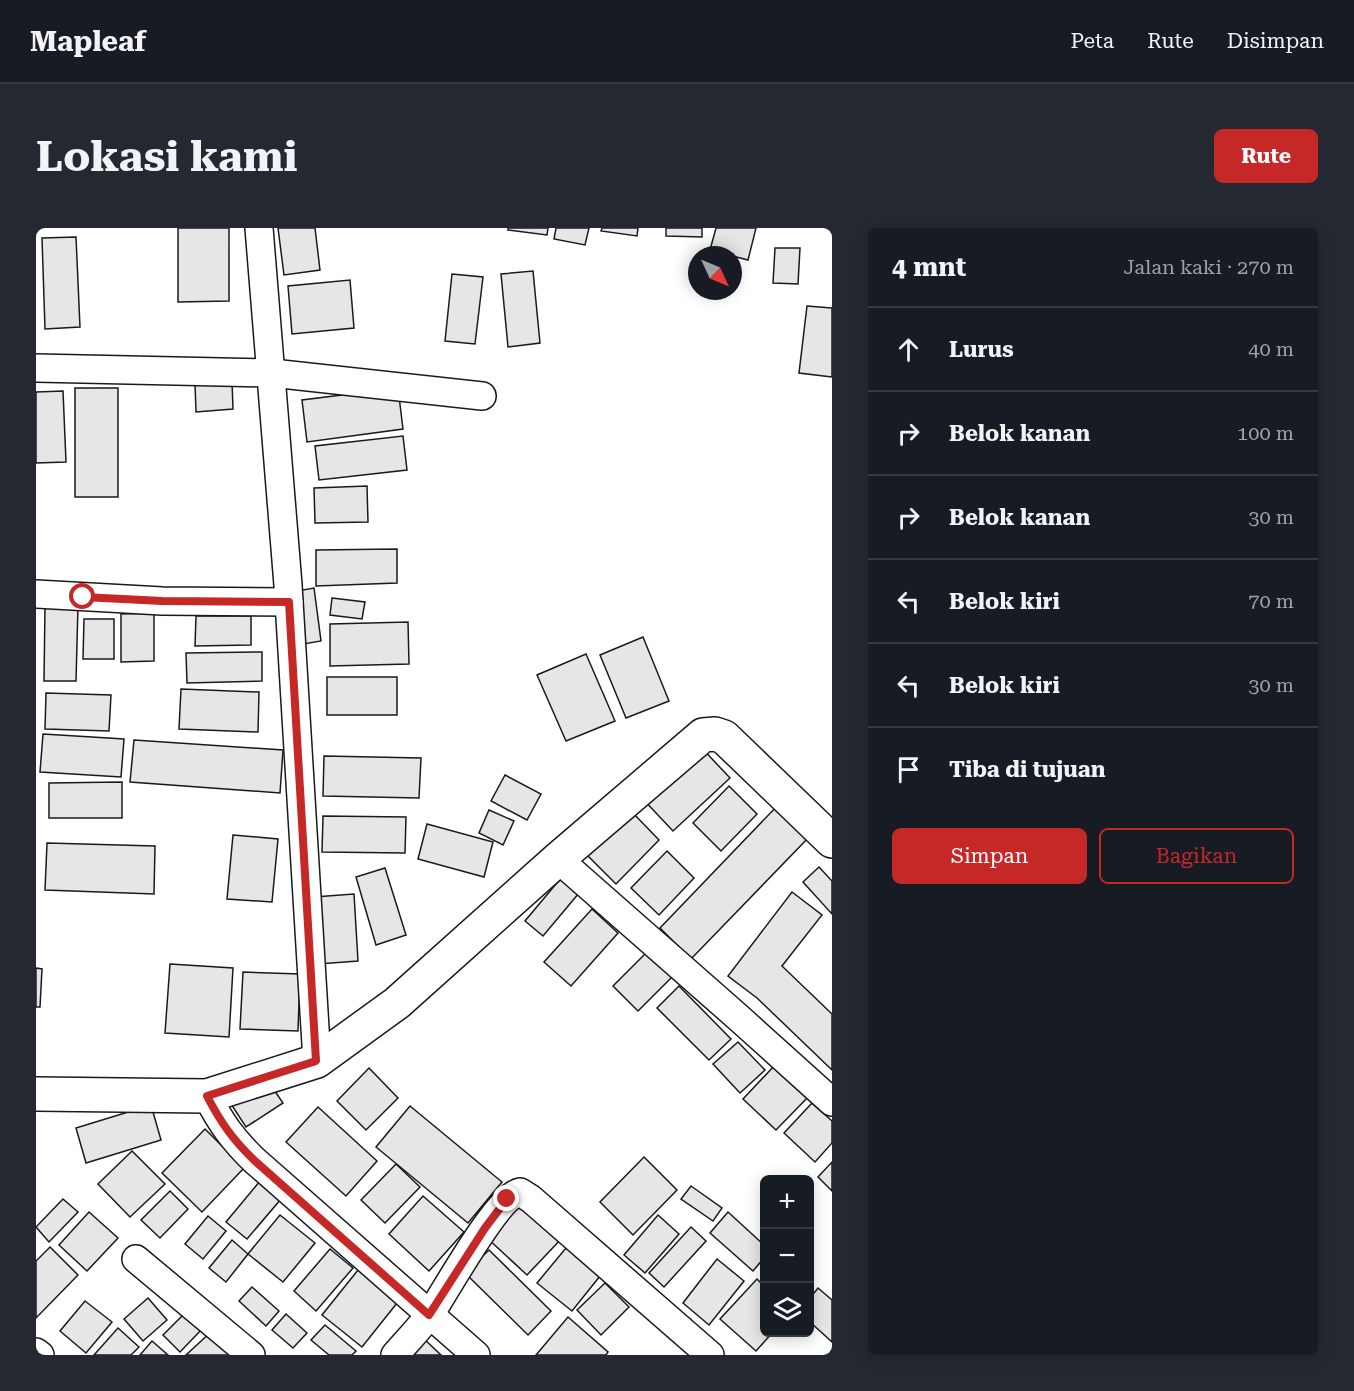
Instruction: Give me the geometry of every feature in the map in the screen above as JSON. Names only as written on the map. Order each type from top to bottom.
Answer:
[{"type":"street","points":[[259,228],[289,602],[316,1061]]},
{"type":"street","points":[[36,368],[272,373],[482,396]]},
{"type":"street","points":[[36,594],[162,601],[289,602]]},
{"type":"street","points":[[36,1094],[207,1096],[316,1061],[363,1030],[397,1003],[558,859],[703,735],[716,734],[724,737],[832,841]]},
{"type":"street","points":[[558,859],[832,1102]]},
{"type":"street","points":[[207,1096],[232,1139],[476,1355]]},
{"type":"street","points":[[395,1355],[429,1315],[490,1221],[507,1199],[520,1192],[619,1274],[710,1355]]},
{"type":"street","points":[[136,1259],[251,1355]]},
{"type":"street","points":[[36,1352],[40,1355]]},
{"type":"building","points":[[178,228],[229,228],[229,301],[178,302]]},
{"type":"building","points":[[278,228],[315,228],[320,270],[284,275]]},
{"type":"building","points":[[508,228],[548,228],[547,235],[508,230]]},
{"type":"building","points":[[556,228],[589,228],[585,245],[554,239]]},
{"type":"building","points":[[602,228],[638,228],[637,236],[601,231]]},
{"type":"building","points":[[666,228],[702,228],[702,237],[666,236]]},
{"type":"building","points":[[716,228],[756,228],[748,260],[742,258],[742,246],[711,246]]},
{"type":"building","points":[[76,237],[80,327],[45,329],[42,238]]},
{"type":"building","points":[[775,248],[800,248],[798,284],[773,283]]},
{"type":"building","points":[[533,271],[540,343],[508,347],[501,274]]},
{"type":"building","points":[[452,274],[483,277],[475,344],[445,341]]},
{"type":"building","points":[[350,280],[354,328],[292,334],[288,286]]},
{"type":"building","points":[[807,306],[832,308],[832,377],[799,373]]},
{"type":"building","points":[[232,381],[233,409],[196,412],[195,383]]},
{"type":"building","points":[[75,388],[118,388],[118,497],[75,497]]},
{"type":"building","points":[[398,388],[403,429],[307,442],[302,400]]},
{"type":"building","points":[[63,391],[66,462],[36,463],[36,392]]},
{"type":"building","points":[[403,436],[407,470],[319,480],[315,446]]},
{"type":"building","points":[[367,486],[368,522],[315,523],[314,488]]},
{"type":"building","points":[[397,549],[397,583],[316,586],[316,550]]},
{"type":"building","points":[[314,588],[321,641],[298,645],[291,592]]},
{"type":"building","points":[[332,598],[365,602],[362,619],[330,615]]},
{"type":"building","points":[[45,606],[78,606],[76,681],[44,681]]},
{"type":"building","points":[[154,613],[154,661],[121,662],[121,614]]},
{"type":"building","points":[[196,616],[251,616],[251,645],[195,646]]},
{"type":"building","points":[[84,619],[114,619],[114,659],[83,659]]},
{"type":"building","points":[[408,622],[409,664],[330,666],[330,624]]},
{"type":"building","points":[[643,637],[669,701],[626,718],[600,655]]},
{"type":"building","points":[[262,652],[262,681],[187,683],[186,653]]},
{"type":"building","points":[[586,654],[615,721],[566,741],[537,675]]},
{"type":"building","points":[[327,677],[397,677],[397,715],[327,715]]},
{"type":"building","points":[[181,689],[259,692],[258,732],[179,729]]},
{"type":"building","points":[[46,693],[111,695],[109,731],[45,729]]},
{"type":"building","points":[[43,734],[124,739],[121,777],[40,772]]},
{"type":"building","points":[[134,740],[283,750],[280,793],[130,782]]},
{"type":"building","points":[[698,744],[730,778],[673,831],[640,796]]},
{"type":"building","points":[[324,756],[421,758],[419,798],[323,796]]},
{"type":"building","points":[[505,775],[541,794],[527,820],[491,801]]},
{"type":"building","points":[[122,782],[122,818],[49,818],[49,783]]},
{"type":"building","points":[[729,786],[757,814],[721,851],[693,823]]},
{"type":"building","points":[[779,804],[811,835],[691,959],[660,928]]},
{"type":"building","points":[[489,810],[514,821],[503,845],[479,833]]},
{"type":"building","points":[[631,811],[659,840],[616,884],[587,855]]},
{"type":"building","points":[[323,816],[406,817],[405,853],[322,852]]},
{"type":"building","points":[[427,824],[493,842],[484,877],[418,859]]},
{"type":"building","points":[[233,835],[278,839],[272,902],[227,899]]},
{"type":"building","points":[[47,843],[155,846],[154,894],[45,890]]},
{"type":"building","points":[[667,851],[694,878],[659,915],[631,888]]},
{"type":"building","points":[[819,867],[832,881],[832,914],[803,882]]},
{"type":"building","points":[[385,868],[406,935],[376,945],[356,877]]},
{"type":"building","points":[[561,878],[579,893],[543,936],[525,921]]},
{"type":"building","points":[[792,892],[822,915],[782,966],[832,1014],[832,1070],[757,998],[728,976]]},
{"type":"building","points":[[354,894],[358,961],[318,964],[314,897]]},
{"type":"building","points":[[592,909],[618,933],[571,986],[544,962]]},
{"type":"building","points":[[648,951],[673,976],[638,1011],[613,986]]},
{"type":"building","points":[[170,964],[233,968],[229,1037],[165,1033]]},
{"type":"building","points":[[36,968],[42,969],[40,1007],[36,1007]]},
{"type":"building","points":[[243,972],[300,974],[298,1031],[240,1029]]},
{"type":"building","points":[[679,986],[731,1039],[709,1060],[657,1008]]},
{"type":"building","points":[[738,1042],[765,1070],[740,1093],[713,1064]]},
{"type":"building","points":[[775,1065],[809,1096],[776,1130],[743,1099]]},
{"type":"building","points":[[369,1068],[398,1098],[366,1130],[337,1101]]},
{"type":"building","points":[[268,1081],[283,1103],[246,1127],[231,1104]]},
{"type":"building","points":[[812,1103],[832,1121],[832,1143],[815,1162],[784,1133]]},
{"type":"building","points":[[151,1105],[161,1140],[86,1163],[76,1128]]},
{"type":"building","points":[[410,1106],[502,1182],[468,1223],[376,1147]]},
{"type":"building","points":[[318,1107],[377,1161],[346,1196],[286,1142]]},
{"type":"building","points":[[205,1129],[244,1168],[202,1212],[162,1173]]},
{"type":"building","points":[[132,1151],[165,1184],[130,1217],[98,1184]]},
{"type":"building","points":[[644,1157],[677,1190],[633,1235],[600,1202]]},
{"type":"building","points":[[832,1162],[832,1191],[818,1177]]},
{"type":"building","points":[[396,1164],[420,1187],[385,1223],[361,1200]]},
{"type":"building","points":[[260,1181],[281,1199],[247,1239],[226,1222]]},
{"type":"building","points":[[691,1186],[722,1208],[713,1221],[681,1199]]},
{"type":"building","points":[[170,1191],[188,1209],[160,1238],[141,1220]]},
{"type":"building","points":[[423,1196],[464,1232],[429,1271],[389,1234]]},
{"type":"building","points":[[521,1197],[563,1237],[527,1275],[485,1236]]},
{"type":"building","points":[[63,1199],[78,1212],[49,1242],[36,1227]]},
{"type":"building","points":[[89,1212],[118,1238],[87,1271],[59,1245]]},
{"type":"building","points":[[728,1212],[760,1241],[760,1263],[753,1271],[710,1233]]},
{"type":"building","points":[[280,1215],[315,1243],[283,1282],[248,1254]]},
{"type":"building","points":[[658,1215],[679,1234],[645,1273],[624,1255]]},
{"type":"building","points":[[208,1216],[226,1231],[203,1259],[185,1244]]},
{"type":"building","points":[[691,1227],[706,1241],[664,1287],[649,1273]]},
{"type":"building","points":[[232,1240],[248,1254],[226,1282],[209,1268]]},
{"type":"building","points":[[50,1247],[78,1275],[36,1318],[36,1261]]},
{"type":"building","points":[[566,1248],[600,1276],[572,1311],[537,1283]]},
{"type":"building","points":[[330,1249],[353,1268],[316,1311],[294,1291]]},
{"type":"building","points":[[489,1250],[551,1311],[528,1335],[465,1273]]},
{"type":"building","points":[[717,1259],[744,1281],[709,1325],[683,1303]]},
{"type":"building","points":[[362,1265],[401,1298],[362,1347],[322,1315]]},
{"type":"building","points":[[757,1279],[760,1282],[760,1337],[769,1337],[756,1351],[720,1319]]},
{"type":"building","points":[[605,1283],[629,1307],[601,1335],[577,1310]]},
{"type":"building","points":[[252,1287],[279,1311],[266,1326],[239,1301]]},
{"type":"building","points":[[818,1288],[832,1300],[832,1342],[814,1326],[814,1293]]},
{"type":"building","points":[[148,1298],[167,1320],[143,1341],[124,1319]]},
{"type":"building","points":[[85,1301],[112,1322],[86,1353],[60,1331]]},
{"type":"building","points":[[186,1312],[203,1328],[180,1352],[163,1335]]},
{"type":"building","points":[[286,1314],[307,1333],[293,1348],[272,1330]]},
{"type":"building","points":[[568,1317],[608,1352],[606,1355],[536,1355]]},
{"type":"building","points":[[325,1325],[356,1351],[352,1355],[329,1355],[311,1340]]},
{"type":"building","points":[[118,1328],[139,1347],[131,1355],[94,1355]]},
{"type":"building","points":[[213,1330],[236,1355],[186,1355]]},
{"type":"building","points":[[422,1337],[441,1355],[406,1355]]},
{"type":"building","points":[[152,1341],[168,1355],[140,1355]]},
{"type":"route","points":[[83,597],[162,601],[289,602],[316,1061],[207,1096],[232,1139],[429,1315],[485,1228],[507,1199]]}]
